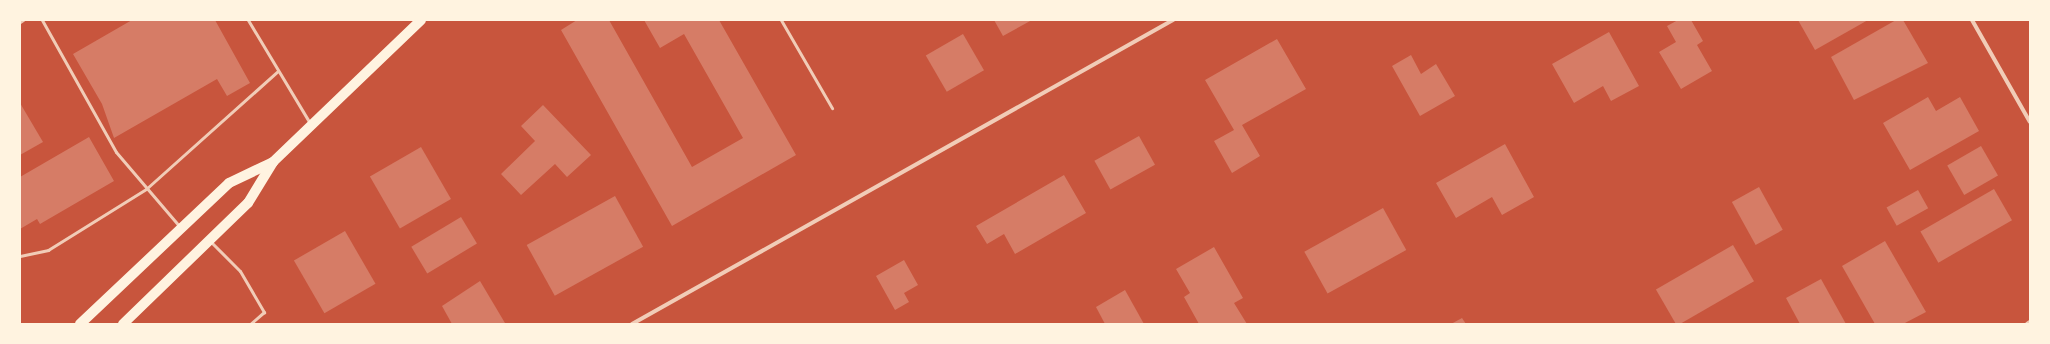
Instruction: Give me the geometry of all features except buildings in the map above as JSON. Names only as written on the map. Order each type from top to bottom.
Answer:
[{"type":"main road","points":[[123,324],[248,203],[273,162],[421,20]]},
{"type":"main road","points":[[80,324],[229,183],[273,162]]},
{"type":"street","points":[[632,324],[1173,20]]},
{"type":"street","points":[[1972,20],[2030,122]]},
{"type":"lane","points":[[42,20],[116,152],[146,189],[182,228]]},
{"type":"lane","points":[[248,20],[277,72],[311,124]]},
{"type":"lane","points":[[781,20],[832,108]]},
{"type":"lane","points":[[20,256],[48,250],[146,189],[277,72]]},
{"type":"lane","points":[[210,240],[240,271],[264,312],[250,324]]}]
